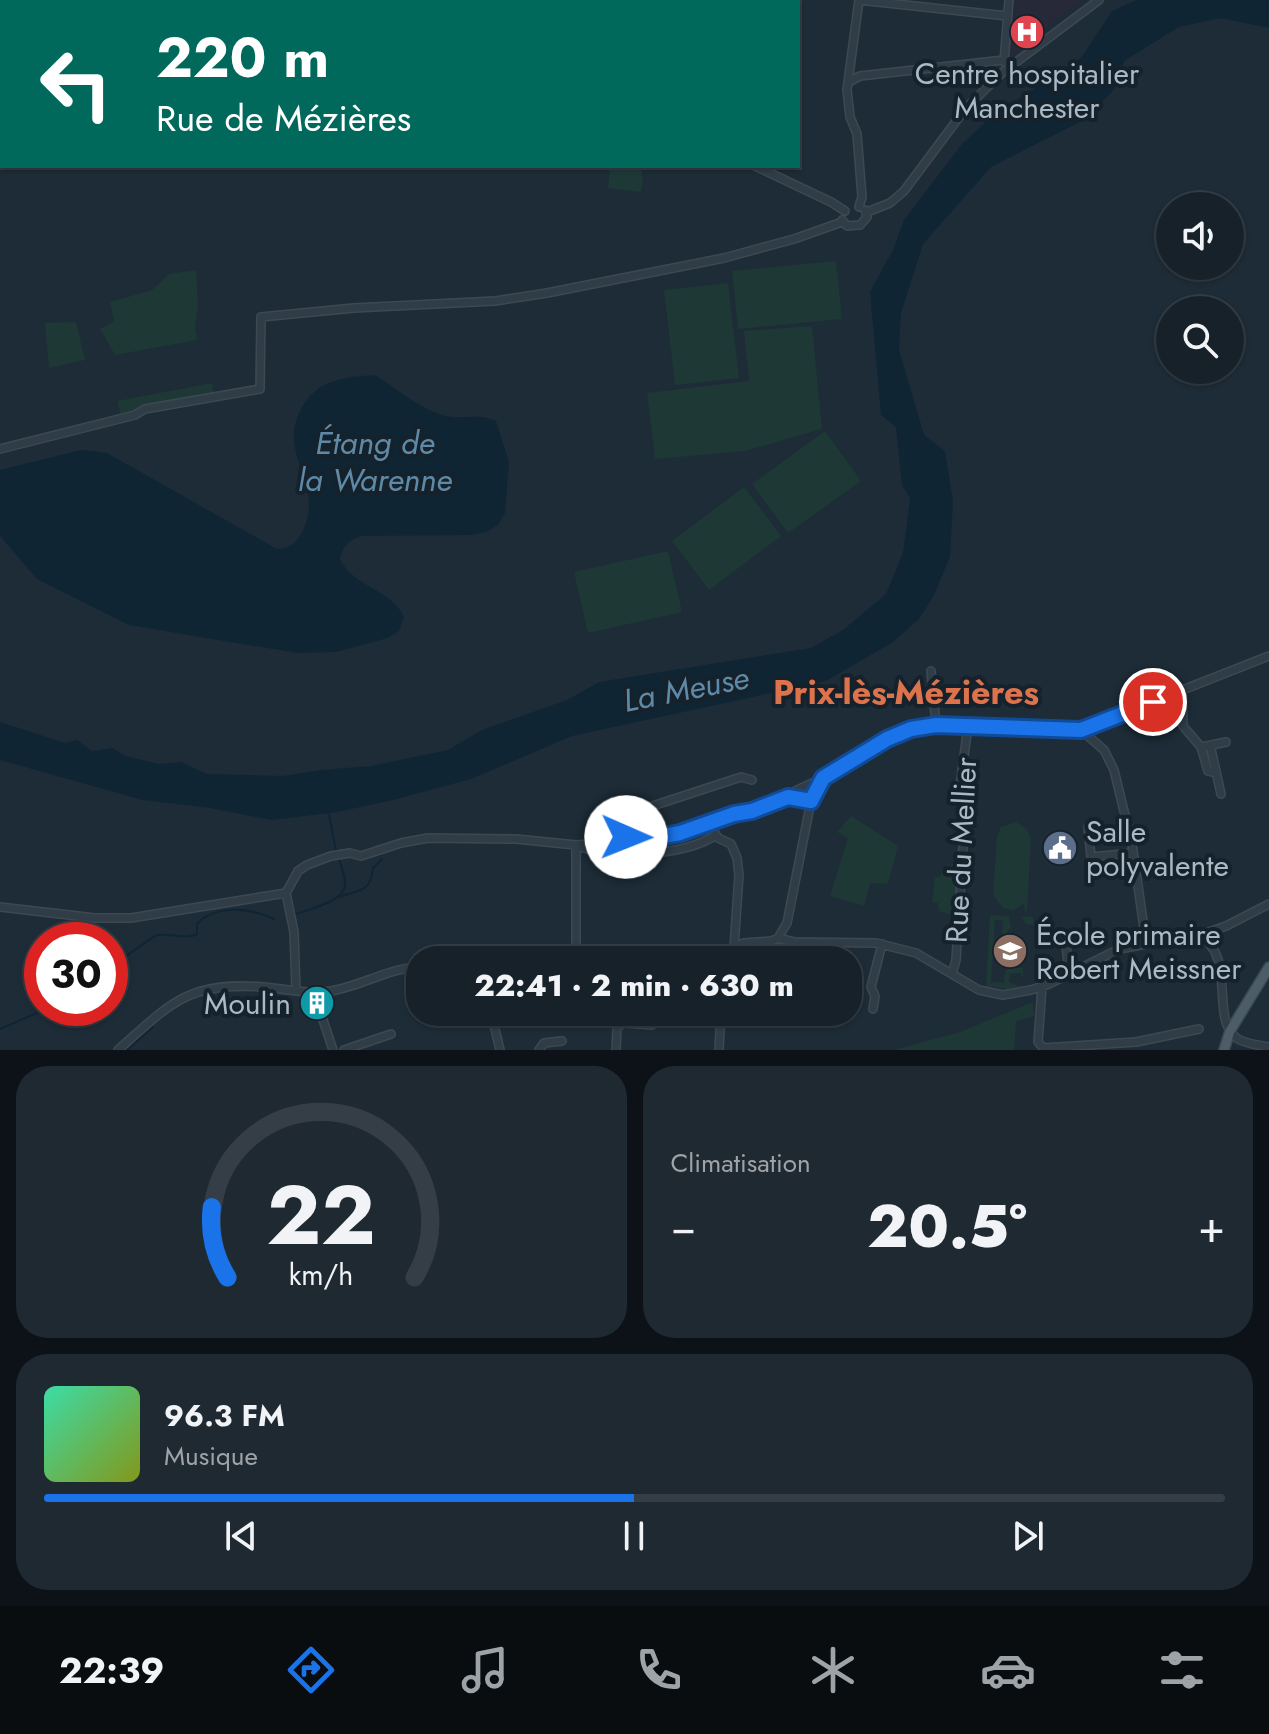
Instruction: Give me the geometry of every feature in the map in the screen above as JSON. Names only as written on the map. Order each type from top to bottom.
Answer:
[{"type":"main road","points":[[1224,1050],[1230,1031],[1269,967]]},
{"type":"street","points":[[842,222],[847,226],[860,225],[867,217],[863,210],[857,134],[850,117],[847,90],[859,0],[1007,16]]},
{"type":"street","points":[[1003,72],[1009,0]]},
{"type":"street","points":[[759,168],[845,211],[890,203],[904,191],[966,108],[1003,72],[1099,0]]},
{"type":"street","points":[[849,82],[860,76],[1004,60]]},
{"type":"street","points":[[842,222],[845,211]]},
{"type":"street","points":[[0,449],[135,415],[145,409],[260,389],[261,317],[354,308],[495,301],[547,293],[724,258],[785,242],[842,222]]},
{"type":"street","points":[[296,991],[294,932],[286,893],[298,871],[307,865],[350,853],[361,856],[415,840],[437,838],[516,839],[576,845],[627,843],[671,836],[788,797],[894,735],[911,729],[936,725],[1081,730],[1269,656]]},
{"type":"street","points":[[931,671],[936,725]]},
{"type":"street","points":[[1182,691],[1183,726],[1204,747],[1211,749],[1221,794]]},
{"type":"street","name":"Rue du Mellier","points":[[952,974],[956,960],[965,813],[960,786],[968,726]]},
{"type":"street","points":[[1081,730],[1104,750],[1114,770],[1125,807],[1146,942]]},
{"type":"street","points":[[1204,747],[1226,742]]},
{"type":"street","points":[[627,843],[625,819],[628,814],[741,777],[752,780]]},
{"type":"street","points":[[737,946],[778,938],[787,923],[812,796],[823,778]]},
{"type":"street","points":[[799,791],[812,796]]},
{"type":"street","points":[[788,797],[812,796]]},
{"type":"street","points":[[713,823],[716,835],[734,849],[739,875],[734,946]]},
{"type":"street","points":[[1088,827],[1091,857],[1133,853]]},
{"type":"street","points":[[576,845],[588,850],[648,853],[699,844],[716,835]]},
{"type":"street","points":[[576,845],[576,946]]},
{"type":"street","points":[[0,907],[84,917],[131,918],[286,893]]},
{"type":"street","points":[[778,938],[795,942],[882,944],[916,953],[991,994],[1014,994],[1042,987],[1104,954],[1226,926],[1269,904]]},
{"type":"street","points":[[1195,934],[1205,938],[1219,962],[1223,1010],[1230,1031],[1239,1040],[1269,1047]]},
{"type":"street","points":[[873,1009],[875,996],[871,987],[882,944]]},
{"type":"street","points":[[1066,946],[1068,963]]},
{"type":"street","points":[[118,1050],[185,995],[219,987],[308,992],[336,990],[406,968]]},
{"type":"street","points":[[1042,987],[1040,1047],[1137,1046],[1199,1029]]},
{"type":"street","points":[[308,992],[311,1006],[322,1017],[333,1050]]},
{"type":"street","points":[[494,1026],[500,1050]]},
{"type":"street","points":[[616,1050],[619,1026]]},
{"type":"street","points":[[719,1050],[720,1026]]},
{"type":"street","points":[[344,1050],[391,1034]]},
{"type":"street","points":[[539,1050],[544,1043],[562,1041]]},
{"type":"shaded area","name":"Centre hospitalier Manchester","points":[[1016,0],[1082,0],[1012,55]]},
{"type":"green space","points":[[610,168],[643,168],[641,192],[608,188]]},
{"type":"green space","points":[[836,261],[842,319],[738,329],[732,271]]},
{"type":"green space","points":[[196,270],[197,340],[115,355],[100,329],[114,321],[110,302],[152,290],[169,274]]},
{"type":"green space","points":[[728,283],[739,378],[675,385],[664,290]]},
{"type":"green space","points":[[76,322],[85,360],[49,368],[45,323]]},
{"type":"green space","points":[[812,326],[822,429],[745,451],[655,459],[647,393],[749,381],[744,331]]},
{"type":"green space","points":[[212,383],[214,395],[121,416],[117,401]]},
{"type":"green space","points":[[825,431],[861,481],[788,533],[752,484]]},
{"type":"green space","points":[[744,487],[781,536],[709,590],[672,541]]},
{"type":"green space","points":[[668,551],[682,612],[588,633],[574,572]]},
{"type":"green space","points":[[851,816],[898,846],[888,884],[870,883],[864,906],[830,896],[848,838],[837,832]]},
{"type":"green space","points":[[1016,822],[1026,828],[1031,838],[1027,911],[1024,904],[1012,910],[1003,908],[993,895],[997,836],[1001,827]]},
{"type":"green space","points":[[958,860],[955,912],[950,915],[939,911],[938,903],[932,902],[935,877],[940,877]]},
{"type":"green space","points":[[990,915],[1033,917],[1034,925],[1026,924],[1022,917],[1009,916],[1011,929],[1007,934],[1002,933],[1003,921],[995,920],[991,982],[1004,983],[1005,971],[1023,968],[1023,980],[1021,973],[1010,973],[1009,982],[1021,987],[986,986]]},
{"type":"green space","points":[[1033,1002],[1034,1016],[1016,1021],[1014,1050],[894,1050],[960,1032]]},
{"type":"water","name":"La Meuse","points":[[1136,0],[1269,0],[1269,28],[1220,18],[1179,27],[1124,61],[1115,88],[1086,119],[991,167],[923,244],[901,313],[899,350],[924,435],[945,451],[953,501],[950,557],[934,595],[919,619],[893,642],[826,681],[572,736],[471,779],[337,812],[272,820],[143,800],[0,760],[0,722],[65,743],[77,740],[92,751],[112,748],[125,756],[159,764],[181,762],[207,774],[283,776],[371,766],[448,750],[482,730],[567,700],[599,682],[811,648],[843,630],[886,594],[903,553],[910,498],[902,485],[896,427],[881,415],[870,292],[893,250],[904,220],[962,144],[992,116],[1081,58],[1112,11]]},
{"type":"water","name":"Étang de la Warenne","points":[[375,375],[412,400],[442,415],[496,421],[509,462],[505,513],[498,525],[486,532],[471,535],[362,536],[345,547],[340,559],[345,568],[390,600],[404,617],[399,631],[388,638],[336,652],[297,653],[129,625],[37,579],[0,536],[0,470],[81,450],[107,453],[277,549],[288,546],[301,534],[308,516],[309,500],[294,438],[296,422],[304,404],[326,384],[344,378]]},
{"type":"waterway","points":[[329,814],[336,851]]},
{"type":"waterway","points":[[296,914],[325,904],[343,891],[345,879],[339,859]]},
{"type":"waterway","points":[[339,897],[367,886],[373,868],[382,859]]},
{"type":"waterway","points":[[128,955],[158,935],[197,934],[197,924],[214,913],[245,910],[274,919]]},
{"type":"waterway","points":[[0,1029],[24,1018]]},
{"type":"waterway","points":[[127,1050],[153,1027]]},
{"type":"place","name":"Centre hospitalier Manchester","points":[[1027,32]]},
{"type":"place","name":"Salle polyvalente","points":[[1060,848]]},
{"type":"place","name":"École primaire Robert Meissner","points":[[1010,951]]},
{"type":"place","name":"Moulin","points":[[317,1003]]},
{"type":"district","name":"Prix-lès-Mézières","points":[[906,692]]},
{"type":"route","points":[[626,837],[627,843],[671,836],[788,797],[811,801],[823,778],[887,739],[911,729],[936,725],[1081,730],[1153,702]]}]
